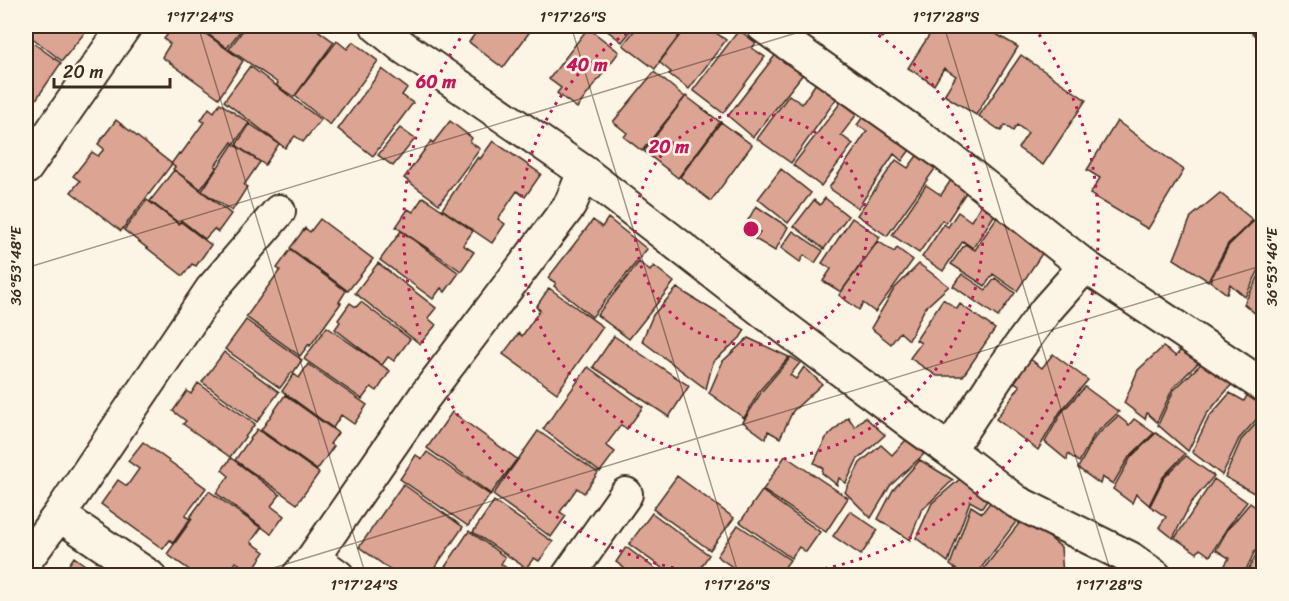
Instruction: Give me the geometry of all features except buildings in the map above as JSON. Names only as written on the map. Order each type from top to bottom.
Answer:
[{"type":"street","points":[[26,168],[125,26]]},
{"type":"street","points":[[376,26],[410,36],[758,308],[1017,502],[1134,570]]},
{"type":"street","points":[[763,26],[947,156],[1085,266],[1263,386]]},
{"type":"street","points":[[338,576],[305,567],[425,396],[570,206],[584,172]]},
{"type":"street","points":[[26,560],[211,290],[279,211]]},
{"type":"street","points":[[949,450],[999,373],[1046,310],[1085,266]]},
{"type":"street","points":[[568,576],[626,494]]},
{"type":"street","points":[[59,515],[149,576]]},
{"type":"lane","points":[[1258,26],[1263,30]]}]
